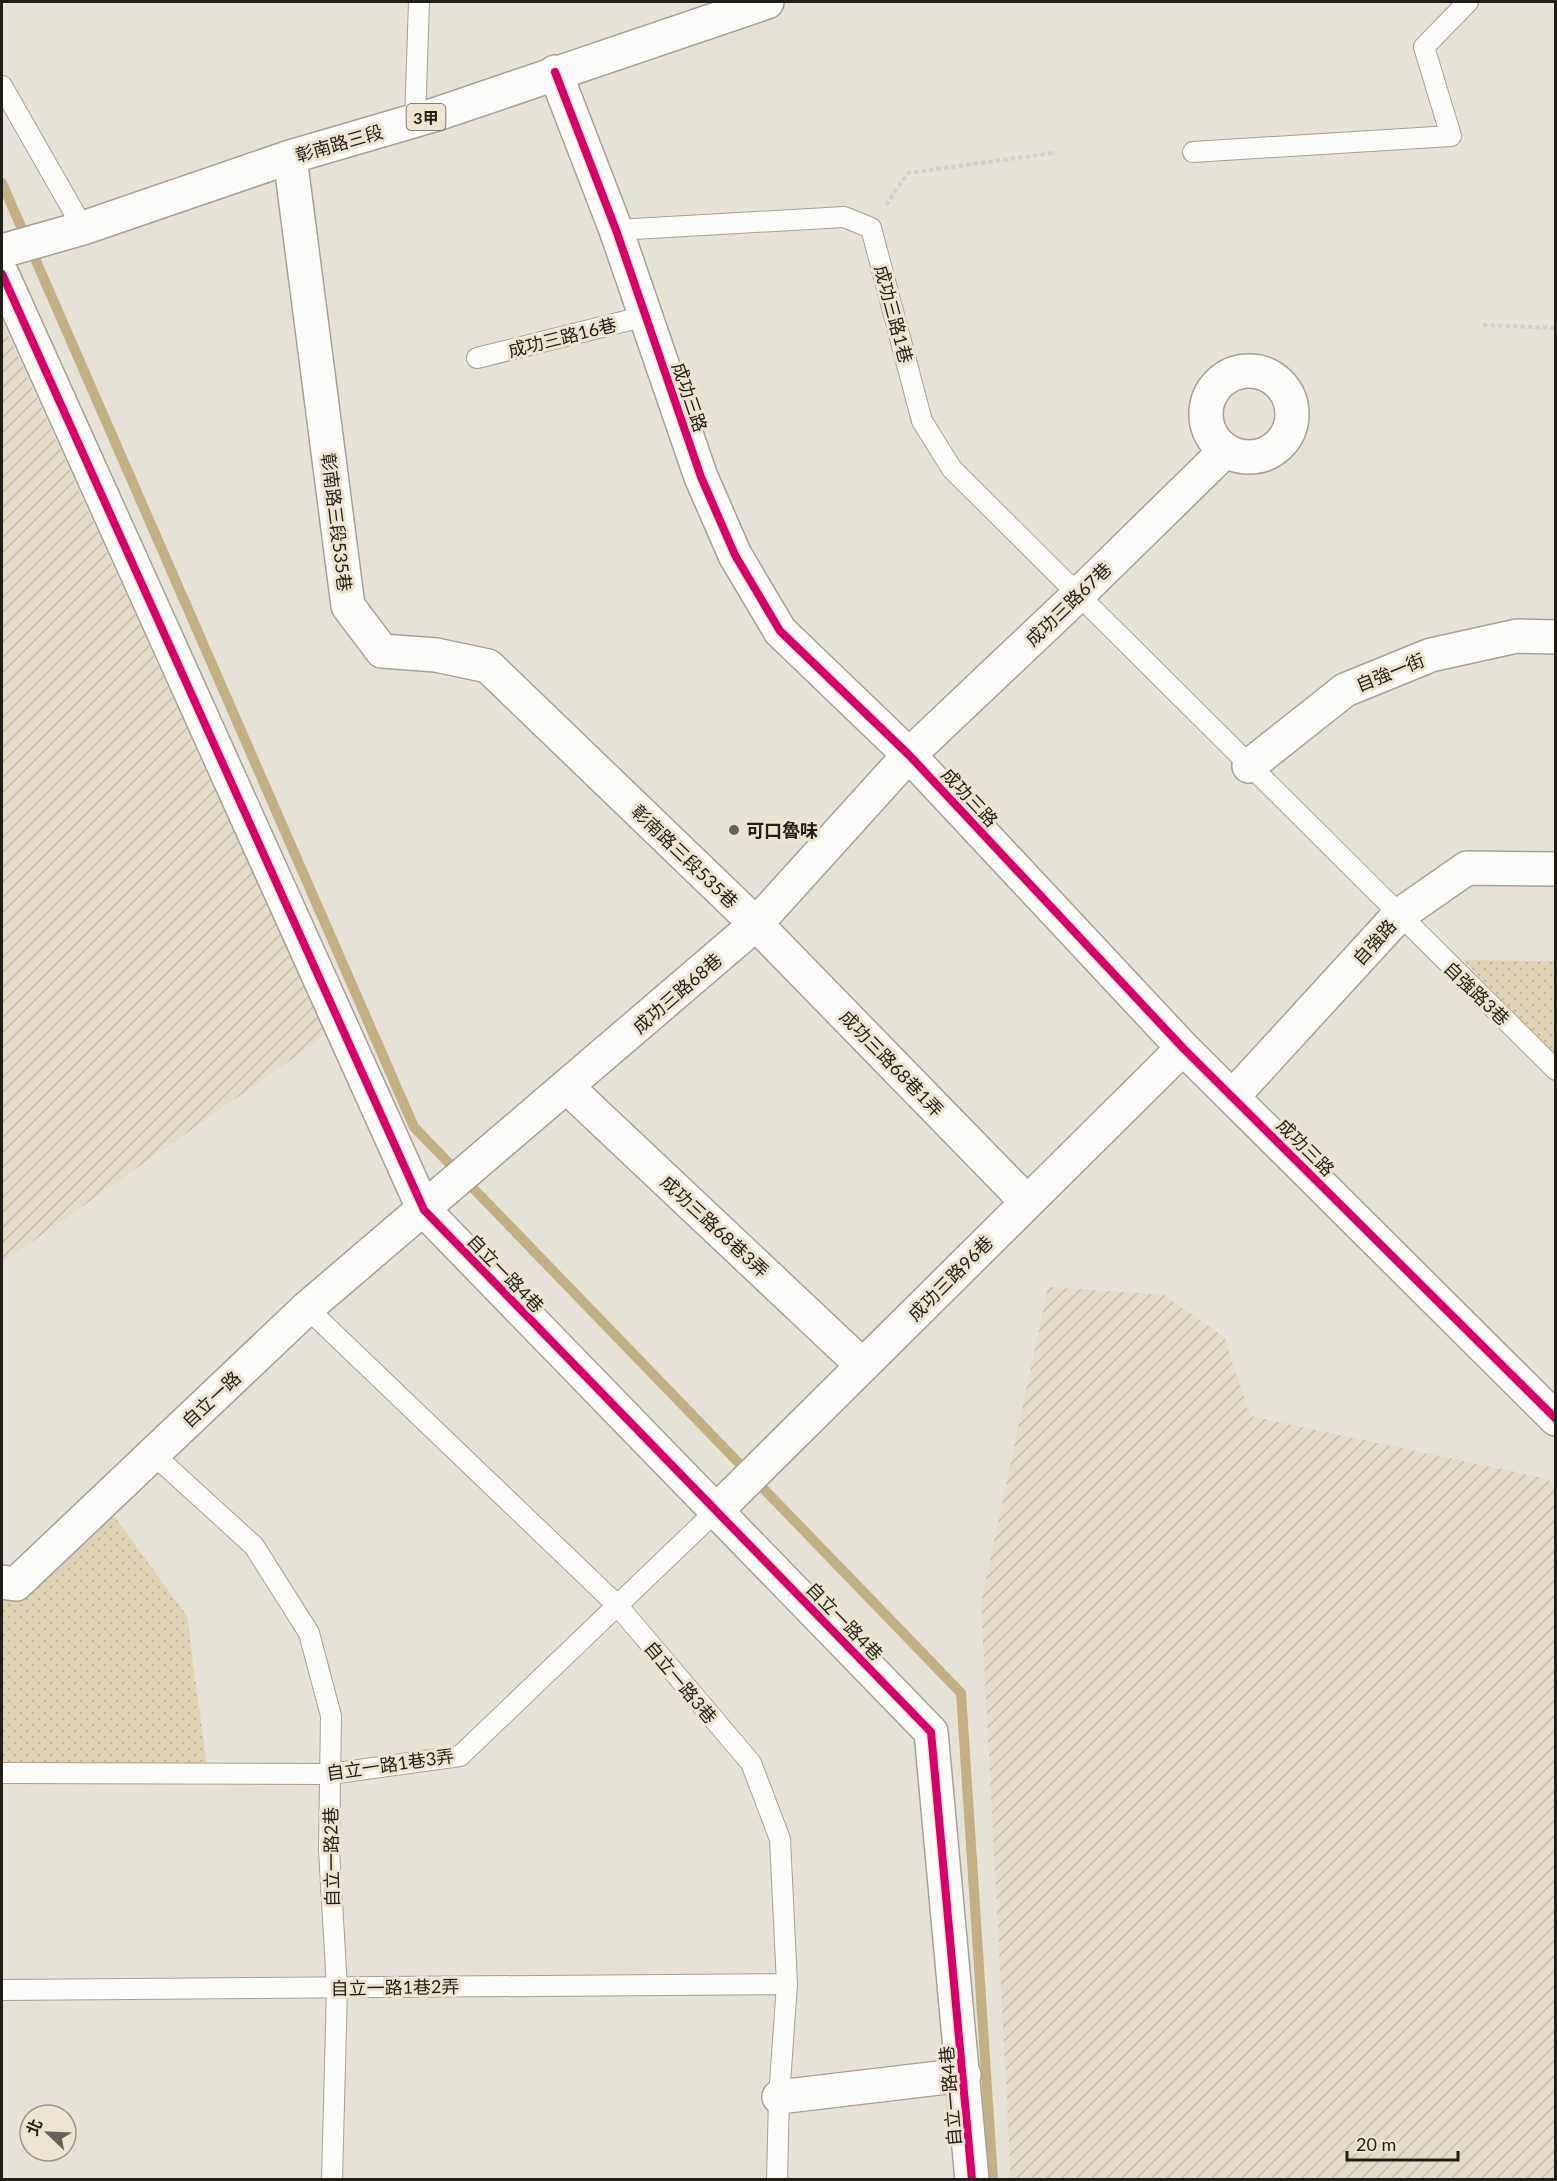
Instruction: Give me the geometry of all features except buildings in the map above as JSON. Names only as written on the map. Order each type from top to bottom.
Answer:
[{"type":"street","name":"彰南路三段","points":[[83,228],[290,157],[415,121],[767,2]]},
{"type":"street","name":"成功三路","points":[[555,72],[616,230],[701,477],[735,555],[780,631],[909,755],[1183,1048],[1234,1095],[1556,1419]]},
{"type":"street","name":"彰南路三段535巷","points":[[290,157],[348,606],[382,651],[436,655],[488,666],[756,924]]},
{"type":"street","name":"3甲","points":[[2,251],[83,228]]},
{"type":"street","points":[[2,274],[424,1210]]},
{"type":"street","name":"成功三路67巷","points":[[909,755],[1078,595],[1225,451]]},
{"type":"street","name":"自強一街","points":[[1249,766],[1345,690],[1431,655],[1517,636],[1556,637]]},
{"type":"street","name":"成功三路68巷","points":[[424,1210],[756,924],[909,755]]},
{"type":"street","name":"自強路","points":[[1234,1095],[1398,916],[1467,868],[1556,869]]},
{"type":"street","name":"成功三路68巷1弄","points":[[756,924],[1027,1202]]},
{"type":"street","name":"成功三路96巷","points":[[717,1510],[1183,1048]]},
{"type":"street","name":"成功三路68巷3弄","points":[[567,1087],[862,1365]]},
{"type":"street","name":"自立一路","points":[[2,1582],[16,1584],[307,1308],[424,1210]]},
{"type":"street","name":"自立一路4巷","points":[[424,1210],[932,1732],[972,2180]]},
{"type":"street","points":[[779,2097],[964,2075]]},
{"type":"lane","points":[[415,121],[419,2]]},
{"type":"lane","points":[[1193,152],[1451,136],[1424,47],[1468,2]]},
{"type":"lane","points":[[2,86],[83,228]]},
{"type":"lane","points":[[616,230],[844,217],[871,228]]},
{"type":"lane","name":"成功三路1巷","points":[[871,228],[922,421],[952,469],[1249,766]]},
{"type":"lane","name":"成功三路16巷","points":[[477,358],[646,316]]},
{"type":"lane","name":"自強路3巷","points":[[1249,766],[1556,1070]]},
{"type":"lane","name":"自立一路3巷","points":[[307,1308],[617,1605],[751,1763],[780,1839],[788,1984],[779,2097],[777,2180]]},
{"type":"lane","name":"自立一路2巷","points":[[153,1454],[254,1546],[309,1633],[331,1716],[329,1850],[337,1988],[332,2180]]},
{"type":"lane","name":"自立一路1巷3弄","points":[[2,1773],[330,1774],[460,1756],[717,1510]]},
{"type":"lane","name":"自立一路1巷2弄","points":[[2,1990],[788,1984]]},
{"type":"path","points":[[871,228],[908,173],[1053,153]]},
{"type":"path","points":[[1483,325],[1556,328]]},
{"type":"shaded area","points":[[2,321],[326,1035],[2,1263]]},
{"type":"shaded area","points":[[1463,960],[1555,961],[1555,1055]]},
{"type":"shaded area","points":[[1048,1287],[1164,1295],[1224,1337],[1250,1416],[1548,1479],[1555,1489],[1555,2179],[1011,2179],[981,1603]]},
{"type":"shaded area","points":[[103,1501],[187,1616],[208,1774],[2,1773],[2,1582]]},
{"type":"waterway","points":[[2,183],[414,1127],[961,1693],[993,2180]]},
{"type":"cycle path","points":[[555,72],[616,230],[701,477],[735,555],[780,631],[909,755],[1183,1048],[1556,1419]]},
{"type":"cycle path","points":[[2,274],[424,1210],[931,1732],[972,2180]]},
{"type":"place","name":"可口魯味","points":[[734,830]]}]
